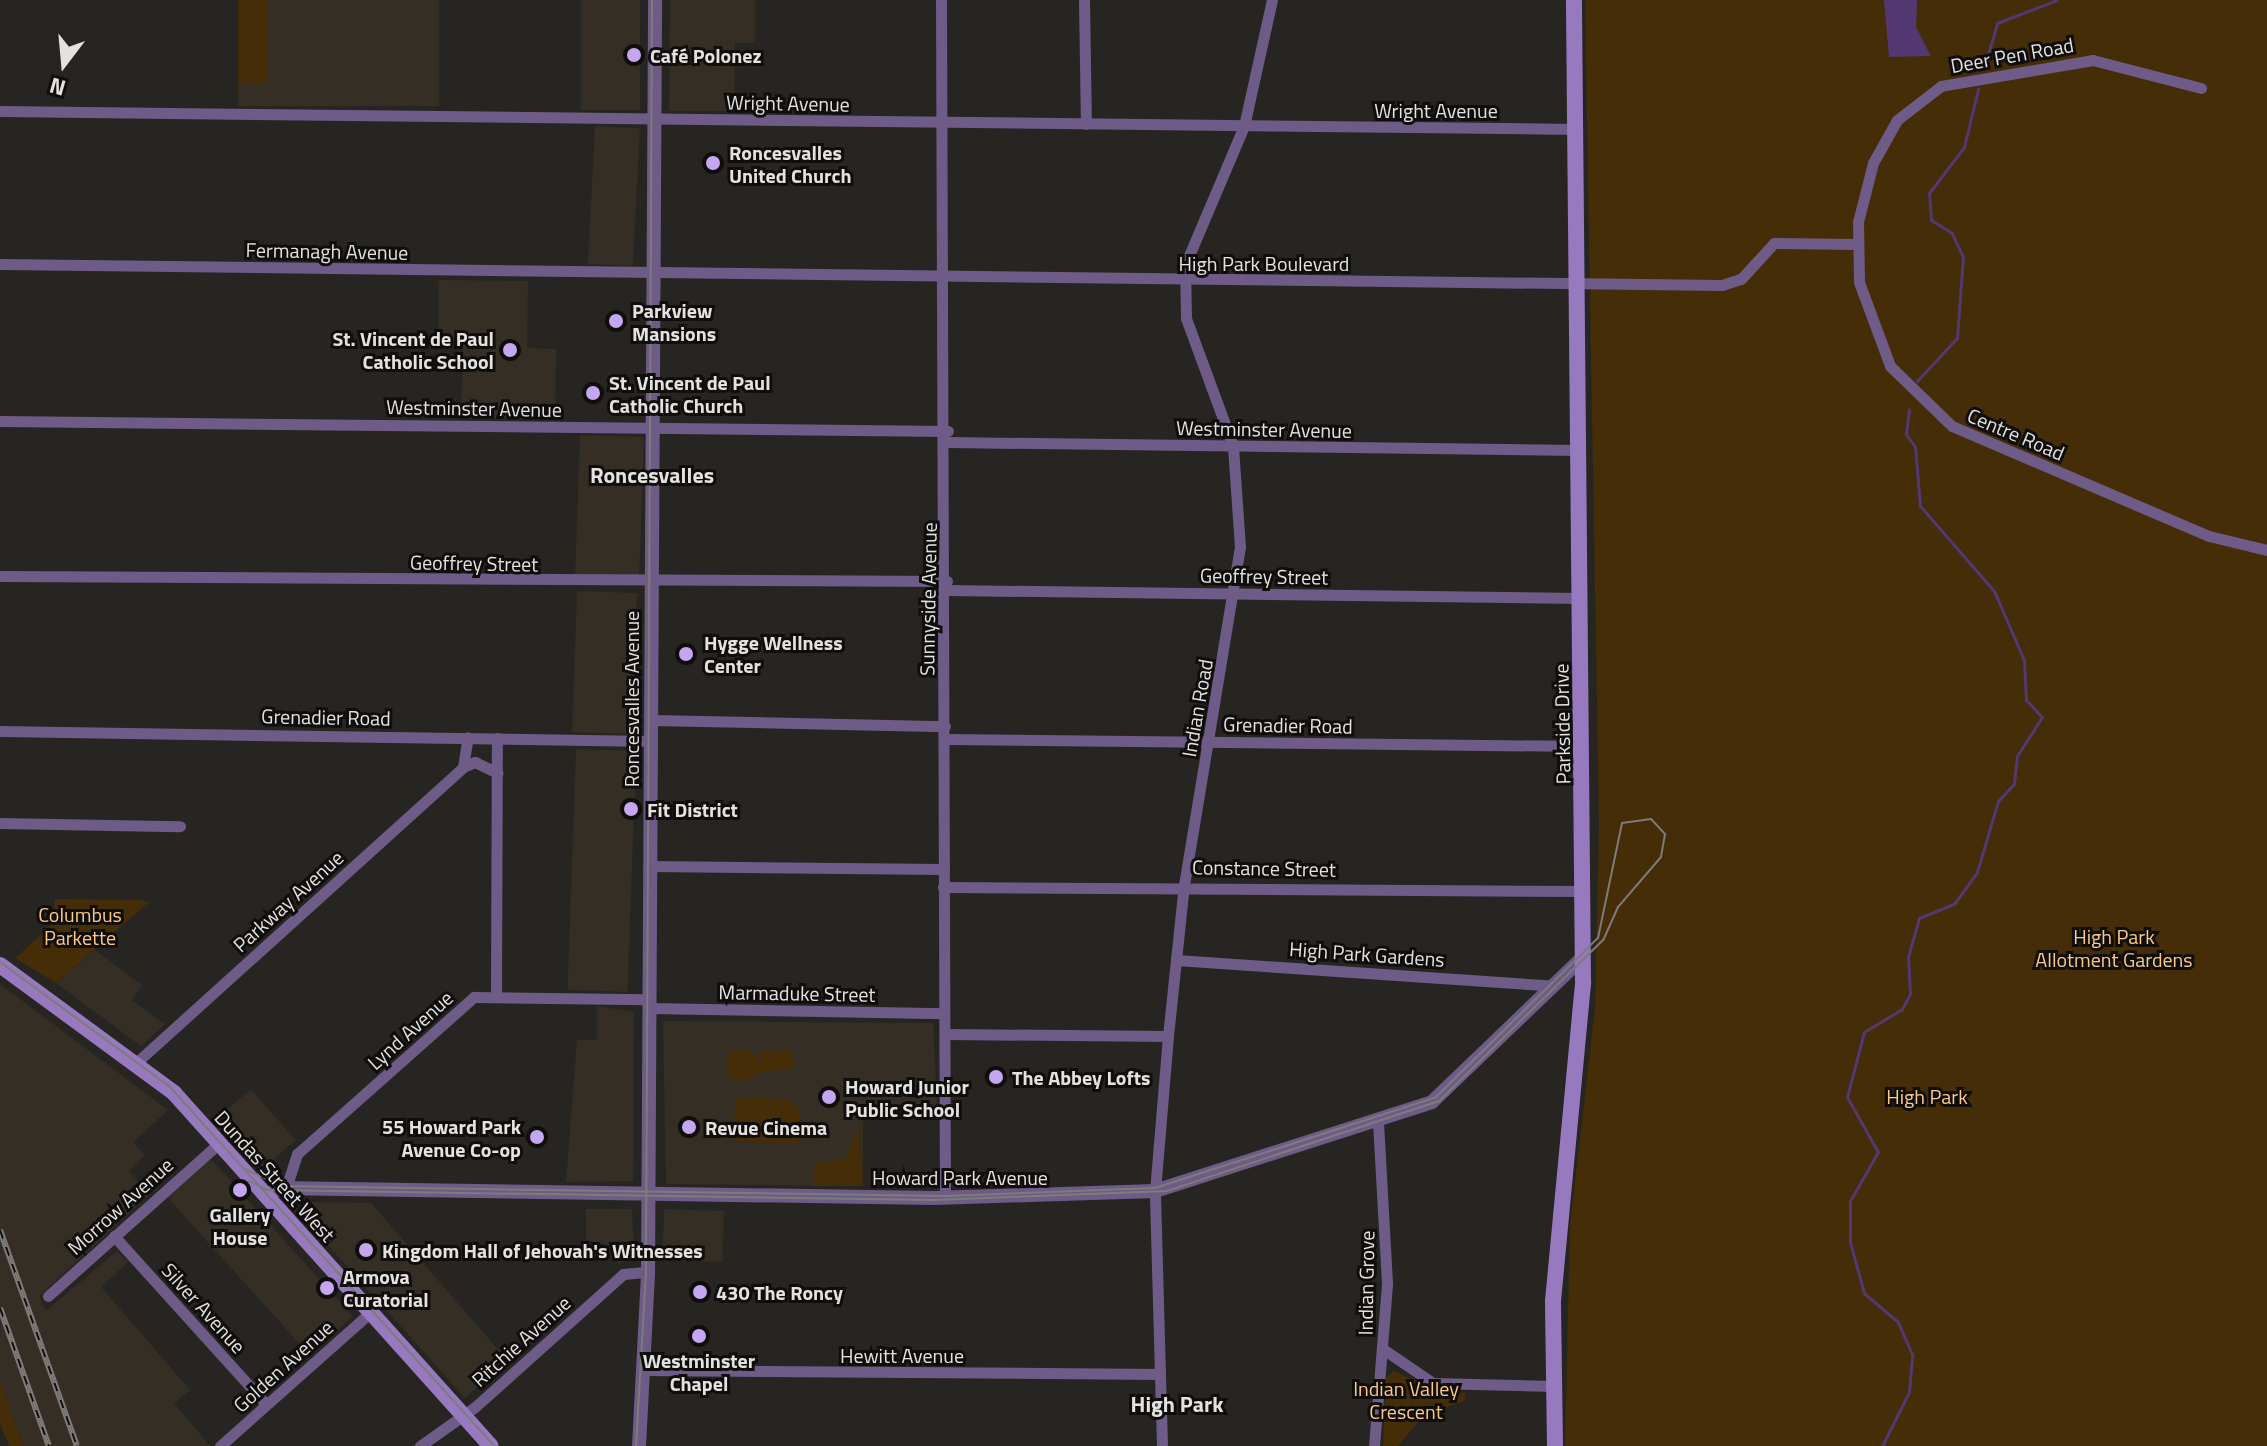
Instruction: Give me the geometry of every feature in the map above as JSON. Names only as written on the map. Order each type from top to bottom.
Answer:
[{"type":"main road","name":"Parkside Drive","points":[[1555,1446],[1553,1301],[1583,957],[1574,0]]},
{"type":"main road","name":"Dundas Street West","points":[[0,965],[137,1062],[268,1197],[491,1446]]},
{"type":"street","name":"Roncesvalles Avenue","points":[[639,1446],[648,1272],[655,0]]},
{"type":"street","name":"Sunnyside Avenue","points":[[941,0],[948,437],[943,887],[945,1198]]},
{"type":"street","points":[[1084,0],[1086,124]]},
{"type":"street","name":"Indian Road","points":[[1162,1446],[1155,1191],[1168,1036],[1184,885],[1235,594],[1240,522],[1233,446],[1186,318],[1185,280],[1188,252],[1244,126],[1272,0]]},
{"type":"street","name":"Deer Pen Road","points":[[1856,244],[1879,149],[1924,97],[1995,72],[2093,60],[2201,88]]},
{"type":"street","name":"Wright Avenue","points":[[0,111],[1576,129]]},
{"type":"street","name":"High Park Boulevard","points":[[653,274],[1727,285],[1774,243],[1856,244]]},
{"type":"street","name":"Centre Road","points":[[1856,244],[1873,333],[1902,382],[1938,416],[2209,536],[2267,550]]},
{"type":"street","name":"Fermanagh Avenue","points":[[0,264],[653,274]]},
{"type":"street","name":"Westminster Avenue","points":[[0,421],[652,427],[1233,446],[1579,450]]},
{"type":"street","name":"Geoffrey Street","points":[[0,576],[652,578],[1235,594],[1580,598]]},
{"type":"street","points":[[651,720],[945,726]]},
{"type":"street","name":"Grenadier Road","points":[[0,731],[651,741]]},
{"type":"street","points":[[463,767],[468,737]]},
{"type":"street","points":[[496,994],[497,738]]},
{"type":"street","name":"Grenadier Road","points":[[945,739],[1582,746]]},
{"type":"street","points":[[463,767],[475,762],[498,773]]},
{"type":"street","name":"Parkway Avenue","points":[[137,1062],[463,767]]},
{"type":"street","points":[[0,823],[180,826]]},
{"type":"street","points":[[650,866],[944,869]]},
{"type":"street","name":"Constance Street","points":[[943,887],[1184,885],[1583,891]]},
{"type":"street","name":"Howard Park Avenue","points":[[268,1197],[286,1188],[945,1198],[1155,1191],[1378,1121],[1439,1097],[1583,957]]},
{"type":"street","name":"High Park Gardens","points":[[1176,960],[1554,986]]},
{"type":"street","name":"Marmaduke Street","points":[[496,994],[723,1010],[944,1013]]},
{"type":"street","name":"Lynd Avenue","points":[[286,1188],[297,1154],[474,997],[496,994]]},
{"type":"street","points":[[945,1034],[1168,1036]]},
{"type":"street","name":"Indian Grove","points":[[1374,1446],[1383,1349],[1378,1121]]},
{"type":"street","name":"Morrow Avenue","points":[[48,1296],[218,1144]]},
{"type":"street","name":"Silver Avenue","points":[[114,1236],[266,1404]]},
{"type":"street","name":"Ritchie Avenue","points":[[420,1446],[462,1414],[623,1274],[648,1272]]},
{"type":"street","name":"Golden Avenue","points":[[220,1446],[370,1313]]},
{"type":"street","points":[[1383,1349],[1433,1383],[1554,1386]]},
{"type":"street","name":"Hewitt Avenue","points":[[644,1370],[1160,1374]]},
{"type":"shaded area","points":[[238,0],[439,0],[439,106],[238,106]]},
{"type":"shaded area","points":[[581,0],[640,0],[640,110],[581,110]]},
{"type":"shaded area","points":[[670,0],[755,0],[755,43],[735,43],[734,111],[669,111]]},
{"type":"shaded area","points":[[1884,0],[1917,0],[1916,27],[1931,56],[1889,57]]},
{"type":"shaded area","points":[[595,126],[640,128],[633,266],[588,264]]},
{"type":"shaded area","name":"St. Vincent de Paul Catholic School","points":[[439,280],[528,281],[527,348],[556,349],[555,419],[461,418],[463,339],[438,338]]},
{"type":"shaded area","points":[[580,435],[644,437],[639,576],[575,574]]},
{"type":"shaded area","points":[[577,591],[637,593],[632,734],[572,732]]},
{"type":"shaded area","points":[[576,749],[636,751],[628,992],[568,990]]},
{"type":"shaded area","points":[[95,950],[142,985],[132,1000],[165,1024],[141,1046],[56,983]]},
{"type":"shaded area","points":[[0,984],[168,1110],[133,1142],[145,1155],[129,1171],[150,1194],[39,1296],[46,1311],[117,1251],[128,1262],[101,1287],[190,1390],[174,1403],[210,1446],[23,1446],[0,1381]]},
{"type":"shaded area","points":[[597,1006],[634,1012],[633,1181],[566,1182],[577,1040],[597,1040]]},
{"type":"shaded area","name":"Howard Junior Public School","points":[[663,1021],[933,1023],[937,1107],[863,1107],[863,1186],[666,1184]]},
{"type":"shaded area","points":[[251,1089],[296,1140],[260,1171],[216,1120]]},
{"type":"shaded area","points":[[211,1159],[353,1317],[310,1355],[168,1198]]},
{"type":"shaded area","points":[[304,1202],[371,1203],[508,1361],[465,1398],[300,1214]]},
{"type":"shaded area","points":[[586,1209],[632,1209],[634,1254],[619,1264],[605,1244],[586,1240]]},
{"type":"shaded area","points":[[664,1209],[724,1211],[722,1262],[662,1260]]},
{"type":"green space","points":[[238,0],[267,0],[267,84],[238,84]]},
{"type":"green space","name":"High Park","points":[[1585,0],[2267,0],[2267,1446],[1565,1446],[1570,1226],[1595,1008],[1599,825]]},
{"type":"green space","name":"Columbus Parkette","points":[[55,899],[149,902],[56,983],[15,958],[52,925]]},
{"type":"green space","points":[[742,1049],[753,1054],[758,1065],[753,1076],[742,1081],[731,1076],[726,1065],[731,1054]]},
{"type":"green space","points":[[790,1049],[795,1068],[757,1073],[760,1052]]},
{"type":"green space","points":[[737,1097],[788,1099],[800,1110],[799,1144],[737,1142],[731,1137]]},
{"type":"green space","points":[[859,1126],[863,1186],[813,1186],[815,1163],[845,1159]]},
{"type":"green space","name":"Indian Valley Crescent","points":[[1394,1371],[1437,1391],[1465,1393],[1465,1401],[1425,1414],[1398,1446],[1383,1446],[1386,1378]]},
{"type":"green space","points":[[0,1381],[23,1446],[9,1446],[0,1423]]},
{"type":"waterway","points":[[1988,55],[1997,23],[2057,0]]},
{"type":"waterway","points":[[1917,381],[1957,338],[1963,257],[1952,233],[1931,220],[1929,193],[1964,147],[1978,89]]},
{"type":"waterway","points":[[1882,1446],[1909,1392],[1912,1354],[1898,1322],[1864,1293],[1850,1242],[1850,1201],[1878,1152],[1847,1097],[1864,1032],[1902,1009],[1910,994],[1908,957],[1919,918],[1954,904],[1977,872],[1998,801],[2014,784],[2017,756],[2042,717],[2026,700],[2024,660],[1994,591],[1920,506],[1915,447],[1906,434],[1909,409]]},
{"type":"tram line","points":[[636,1446],[646,1272],[652,0]]},
{"type":"tram line","points":[[245,1169],[282,1186],[945,1196],[1155,1188],[1436,1097],[1598,938],[1622,823],[1651,819],[1665,834],[1661,857],[1618,907],[1603,940],[1439,1101],[1167,1191],[934,1200],[268,1190],[249,1181]]},
{"type":"tram line","points":[[0,962],[170,1087],[494,1446]]},
{"type":"railway","points":[[0,1230],[77,1446]]},
{"type":"railway","points":[[0,1308],[49,1446]]},
{"type":"place","name":"Café Polonez","points":[[634,55]]},
{"type":"place","name":"Roncesvalles United Church","points":[[713,163]]},
{"type":"place","name":"Parkview Mansions","points":[[616,321]]},
{"type":"place","name":"St. Vincent de Paul Catholic School","points":[[510,350]]},
{"type":"place","name":"St. Vincent de Paul Catholic Church","points":[[593,393]]},
{"type":"place","name":"Hygge Wellness Center","points":[[686,654]]},
{"type":"place","name":"Fit District","points":[[631,809]]},
{"type":"place","name":"The Abbey Lofts","points":[[996,1077]]},
{"type":"place","name":"Howard Junior Public School","points":[[829,1097]]},
{"type":"place","name":"Revue Cinema","points":[[689,1127]]},
{"type":"place","name":"55 Howard Park Avenue Co-op","points":[[537,1137]]},
{"type":"place","name":"Gallery House","points":[[240,1190]]},
{"type":"place","name":"Kingdom Hall of Jehovah's Witnesses","points":[[366,1250]]},
{"type":"place","name":"Armova Curatorial","points":[[327,1288]]},
{"type":"place","name":"430 The Roncy","points":[[700,1292]]},
{"type":"place","name":"Westminster Chapel","points":[[699,1336]]},
{"type":"district","name":"Roncesvalles","points":[[652,476]]},
{"type":"district","name":"High Park","points":[[1177,1405]]},
{"type":"park label","name":"High Park Allotment Gardens","points":[[2114,948]]}]
